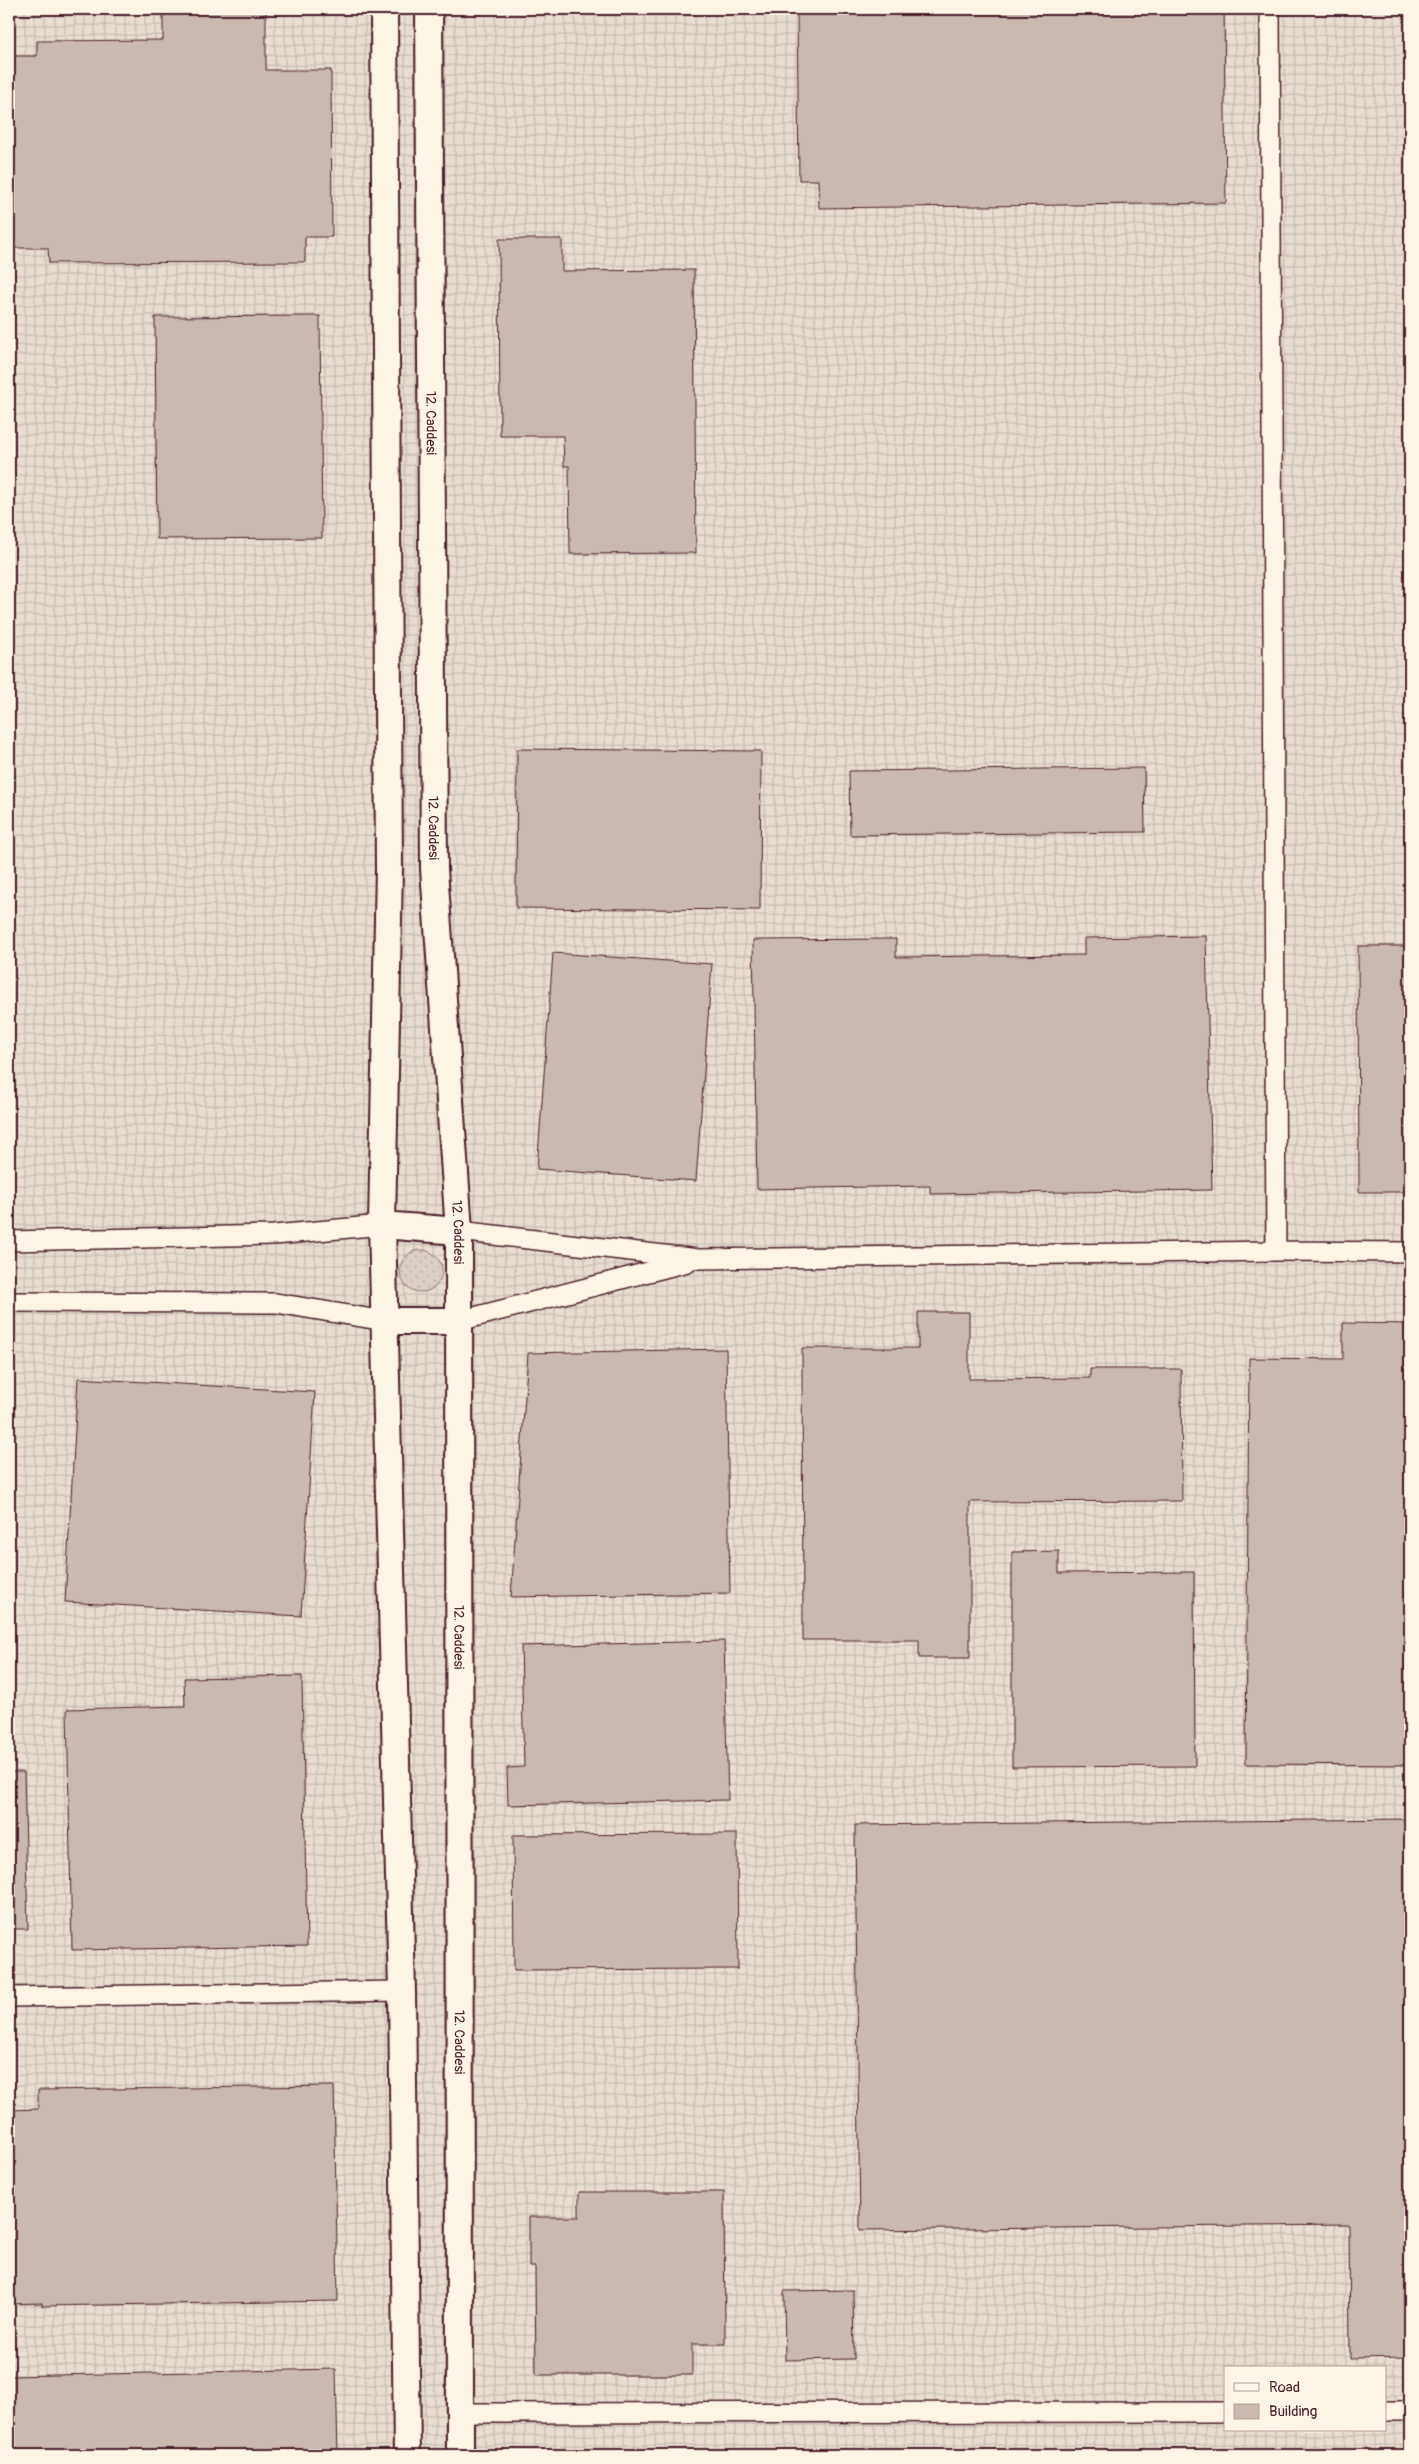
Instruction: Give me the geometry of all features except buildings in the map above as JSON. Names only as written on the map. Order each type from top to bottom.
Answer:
[{"type":"street","points":[[384,9],[389,868],[382,1225],[402,1991],[407,2455]]},
{"type":"street","name":"12. Caddesi","points":[[429,9],[434,868],[459,1231],[460,2455]]},
{"type":"street","points":[[1270,9],[1276,1251]]},
{"type":"street","points":[[9,1241],[274,1235],[382,1225],[459,1231],[698,1259],[1276,1251],[1410,1252]]},
{"type":"street","points":[[9,1302],[276,1303],[385,1321],[459,1321],[698,1259]]},
{"type":"street","points":[[9,1997],[402,1991]]},
{"type":"street","points":[[460,2413],[1224,2412]]},
{"type":"street","points":[[1386,2412],[1410,2412]]},
{"type":"shaded area","points":[[9,9],[1410,9],[1410,2455],[9,2455]]},
{"type":"shaded area","points":[[417,1250],[425,1250],[436,1256],[442,1271],[436,1286],[425,1292],[417,1292],[406,1286],[400,1275],[400,1267],[406,1256]]}]
